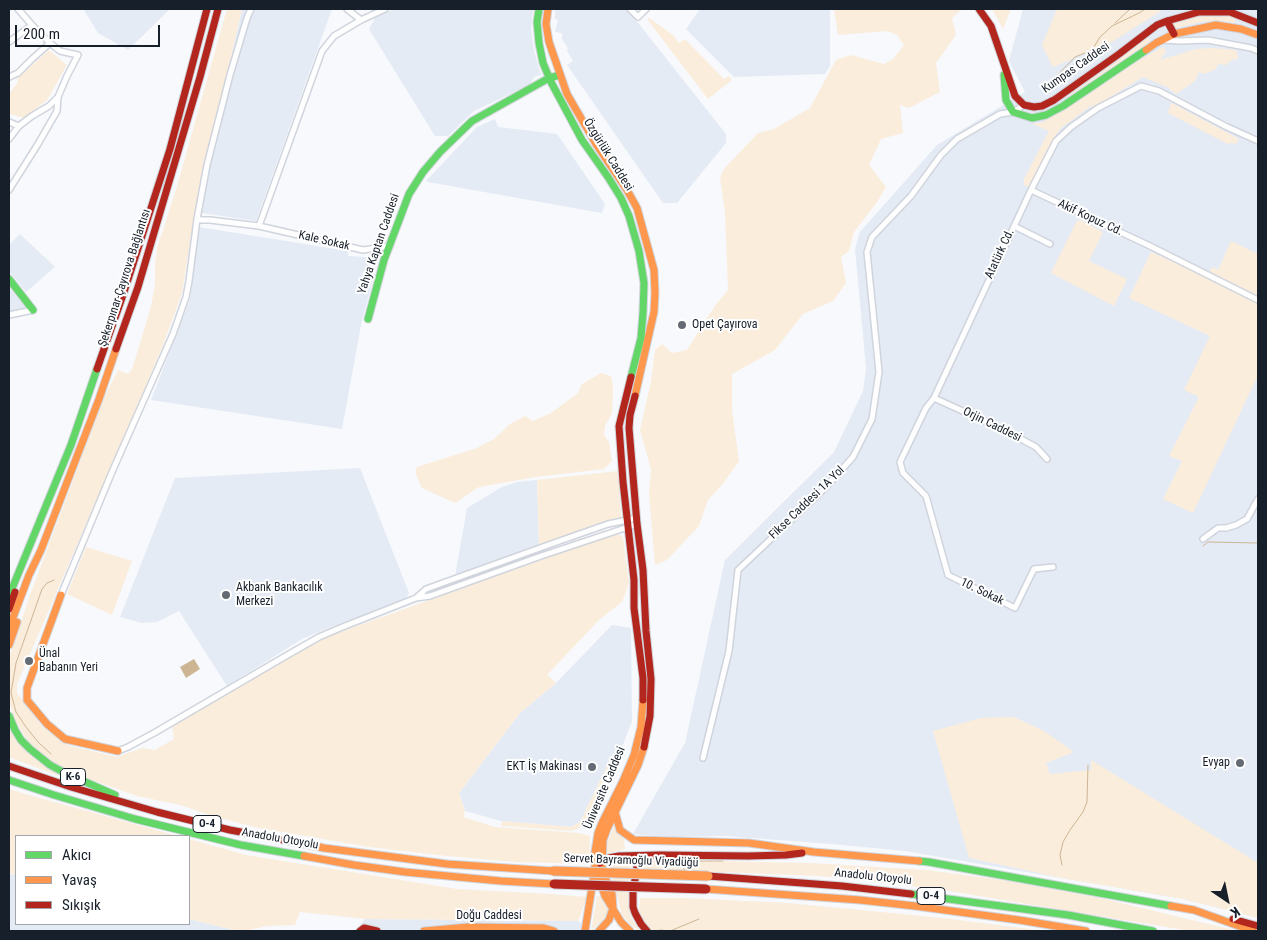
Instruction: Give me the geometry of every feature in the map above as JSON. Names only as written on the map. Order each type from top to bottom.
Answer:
[{"type":"main road","points":[[186,85],[200,9]]},
{"type":"main road","name":"Şekerpınar-Çayırova Bağlantısı","points":[[51,496],[71,445],[124,292],[170,148],[207,9]]},
{"type":"main road","name":"Şekerpınar-Çayırova Bağlantısı","points":[[41,550],[99,399],[138,287],[218,9]]},
{"type":"main road","points":[[204,59],[223,9]]},
{"type":"main road","name":"Özgürlük Caddesi","points":[[539,9],[537,22],[543,64],[582,140],[621,198],[629,216],[639,251],[644,283],[641,338],[619,426],[632,522]]},
{"type":"main road","name":"Özgürlük Caddesi","points":[[548,9],[546,24],[549,42],[567,94],[637,208],[654,270],[654,312],[630,414],[632,522]]},
{"type":"main road","points":[[980,9],[990,26],[1015,96],[1024,105]]},
{"type":"main road","name":"Kumpas Caddesi","points":[[1024,105],[1042,106],[1054,100],[1157,25],[1167,21],[1199,12],[1230,12],[1258,23]]},
{"type":"main road","points":[[1167,21],[1176,38]]},
{"type":"main road","name":"Kumpas Caddesi","points":[[1012,112],[1032,118],[1046,115],[1063,106],[1159,41],[1176,38],[1216,25],[1241,29],[1258,35]]},
{"type":"main road","points":[[1147,32],[1159,41]]},
{"type":"main road","points":[[1004,64],[1006,100],[1012,112]]},
{"type":"main road","name":"Yahya Kaptan Caddesi","points":[[368,319],[384,260],[409,194],[423,172],[440,152],[472,121],[549,78],[560,75]]},
{"type":"main road","points":[[9,279],[33,310]]},
{"type":"main road","points":[[9,596],[51,496]]},
{"type":"main road","points":[[9,609],[51,496]]},
{"type":"main road","name":"Üniversite Caddesi","points":[[598,865],[603,840],[638,765],[646,741],[650,716],[651,679],[643,570],[632,522]]},
{"type":"main road","name":"Üniversite Caddesi","points":[[630,931],[621,922],[601,886],[595,852],[598,833],[606,812],[623,781],[634,755],[641,727],[643,678],[634,608],[632,522]]},
{"type":"main road","points":[[9,628],[29,575],[41,550]]},
{"type":"main road","points":[[9,645],[41,550]]},
{"type":"main road","points":[[61,595],[27,688],[27,700],[47,724],[65,739],[118,751]]},
{"type":"main road","name":"K-6","points":[[9,716],[22,740],[50,765],[96,787],[157,812]]},
{"type":"main road","name":"Anadolu Otoyolu","points":[[9,766],[71,787],[157,812],[230,830],[324,848],[447,864],[553,871]]},
{"type":"main road","name":"Anadolu Otoyolu","points":[[9,780],[136,819],[241,845],[405,872],[554,884]]},
{"type":"main road","points":[[615,812],[620,830],[634,840],[749,843],[814,852],[929,862],[1194,910],[1258,926]]},
{"type":"main road","points":[[585,931],[598,865],[613,857],[655,855],[748,856],[814,852]]},
{"type":"main road","points":[[647,931],[640,924],[635,913],[633,892],[637,868],[645,859],[655,855]]},
{"type":"main road","name":"Servet Bayramoğlu Viyadüğü","points":[[553,871],[708,876]]},
{"type":"main road","name":"Anadolu Otoyolu","points":[[708,876],[832,885],[939,896],[1068,915],[1153,931]]},
{"type":"main road","name":"Servet Bayramoğlu Viyadüğü","points":[[554,884],[706,890]]},
{"type":"main road","name":"Anadolu Otoyolu","points":[[706,890],[896,904],[1086,931]]},
{"type":"main road","points":[[599,931],[609,920],[613,908]]},
{"type":"main road","points":[[1194,910],[1253,931]]},
{"type":"main road","name":"Doğu Caddesi","points":[[424,931],[468,927],[544,928],[554,931]]},
{"type":"main road","points":[[360,931],[364,928],[377,931]]},
{"type":"street","points":[[9,190],[57,111],[58,97],[78,55],[60,51],[18,9]]},
{"type":"street","points":[[61,595],[112,472],[173,334],[186,297],[207,165],[230,75],[251,9]]},
{"type":"street","points":[[347,9],[360,20]]},
{"type":"street","points":[[259,226],[322,51],[334,36],[360,20],[385,9]]},
{"type":"street","points":[[630,9],[638,18],[646,9]]},
{"type":"street","points":[[1241,29],[1242,16]]},
{"type":"street","points":[[9,42],[32,25]]},
{"type":"street","points":[[1176,38],[1208,40],[1251,48],[1258,52]]},
{"type":"street","points":[[9,77],[18,74],[50,43]]},
{"type":"street","name":"Atatürk Cd.","points":[[948,575],[926,496],[903,473],[900,462],[926,408],[934,398],[1031,190],[1056,141],[1071,127],[1098,108],[1141,86],[1159,91],[1258,141]]},
{"type":"street","points":[[9,139],[19,126],[49,106],[58,97]]},
{"type":"street","name":"Fikse Caddesi 1A Yol","points":[[703,758],[729,651],[738,570],[825,488],[854,457],[872,419],[879,372],[867,252],[872,237],[911,196],[941,156],[957,139],[1000,114],[1012,112],[1024,105]]},
{"type":"street","points":[[9,122],[19,126]]},
{"type":"street","name":"Akif Kopuz Cd.","points":[[1031,190],[1258,300]]},
{"type":"street","name":"Kale Sokak","points":[[197,219],[259,226],[364,250],[390,246]]},
{"type":"street","points":[[1014,226],[1050,244]]},
{"type":"street","points":[[9,315],[33,310]]},
{"type":"street","name":"Orjin Caddesi","points":[[934,398],[1002,428],[1036,447],[1047,458]]},
{"type":"street","points":[[1203,539],[1218,528],[1236,525],[1247,519],[1258,499]]},
{"type":"street","points":[[118,751],[154,733],[319,637],[416,598],[430,596],[632,522]]},
{"type":"street","name":"10. Sokak","points":[[948,575],[1015,608],[1034,569],[1053,567]]},
{"type":"shaded area","points":[[170,9],[128,50],[98,33],[84,10]]},
{"type":"shaded area","points":[[227,9],[242,9],[195,212],[182,293],[162,348],[17,684],[17,693],[43,727],[67,745],[117,757],[142,748],[155,750],[174,739],[172,726],[300,651],[332,635],[616,533],[623,537],[629,583],[622,602],[599,620],[547,675],[556,683],[520,713],[459,793],[465,811],[463,817],[495,827],[579,833],[590,836],[589,864],[517,862],[447,856],[369,847],[259,828],[219,818],[180,805],[137,796],[81,776],[51,762],[41,754],[26,738],[15,721],[9,701],[9,658],[30,595],[104,398],[118,370],[128,374],[132,369],[151,307],[155,284],[157,249],[177,186]]},
{"type":"shaded area","points":[[242,9],[332,9],[256,221],[195,212]]},
{"type":"shaded area","points":[[394,9],[534,9],[531,28],[534,51],[541,75],[535,76],[529,85],[474,111],[448,136],[435,136],[369,29],[375,18]]},
{"type":"shaded area","points":[[555,9],[627,9],[726,134],[726,143],[677,203],[663,203],[567,65],[573,61],[562,39],[562,33],[555,32],[558,20],[555,19]]},
{"type":"shaded area","points":[[700,9],[830,9],[830,66],[825,74],[734,77],[686,29]]},
{"type":"shaded area","points":[[834,9],[962,9],[952,18],[956,35],[936,63],[940,92],[909,108],[900,105],[903,133],[881,139],[869,165],[886,187],[854,232],[849,251],[841,257],[846,283],[833,301],[803,314],[775,350],[732,374],[732,411],[739,461],[722,485],[708,500],[699,526],[667,560],[655,565],[649,494],[651,470],[640,430],[651,381],[655,350],[662,344],[672,353],[687,350],[714,307],[728,290],[725,213],[720,178],[723,170],[758,133],[774,129],[810,108],[836,60],[851,55],[884,64],[893,59],[904,45],[897,35],[888,31],[838,35]]},
{"type":"shaded area","points":[[992,9],[1011,9],[1003,29]]},
{"type":"shaded area","points":[[1023,9],[1258,9],[1258,918],[1183,899],[905,851],[724,836],[667,837],[633,834],[685,743],[725,560],[834,452],[863,391],[866,368],[855,249],[860,232],[937,145],[1025,92],[1009,61]]},
{"type":"shaded area","points":[[1057,9],[1164,9],[1112,42],[1053,67],[1042,45]]},
{"type":"shaded area","points":[[1227,15],[1235,18],[1235,22],[1200,22],[1177,28],[1175,28],[1174,24],[1202,16]]},
{"type":"shaded area","points":[[649,18],[673,35],[679,43],[685,39],[724,79],[729,76],[732,80],[708,99],[647,19]]},
{"type":"shaded area","points":[[1147,37],[1151,42],[1067,96],[1113,64]]},
{"type":"shaded area","points":[[1163,47],[1166,51],[1160,60],[1196,49],[1213,48],[1236,50],[1238,58],[1236,60],[1233,59],[1226,65],[1218,64],[1216,69],[1204,74],[1199,72],[1195,81],[1176,94],[1167,87],[1143,77],[1094,107],[1091,106],[1061,128],[1029,187],[1024,185],[1024,179],[1049,131],[1032,124],[1043,122]]},
{"type":"shaded area","points":[[49,50],[67,65],[47,100],[24,118],[9,114],[9,94],[18,82],[17,79]]},
{"type":"shaded area","points":[[1171,103],[1239,139],[1236,144],[1228,144],[1168,113]]},
{"type":"shaded area","points":[[495,119],[498,127],[557,134],[605,204],[602,213],[426,181],[477,127]]},
{"type":"shaded area","points":[[1080,220],[1103,232],[1089,261],[1127,279],[1114,306],[1051,273],[1077,221]]},
{"type":"shaded area","points":[[199,227],[348,251],[348,256],[379,258],[362,320],[342,429],[151,400],[190,299]]},
{"type":"shaded area","points":[[20,234],[55,267],[26,292],[9,271],[9,245]]},
{"type":"shaded area","points":[[1231,241],[1258,254],[1258,375],[1193,513],[1163,499],[1182,461],[1169,456],[1199,397],[1184,390],[1210,336],[1129,298],[1151,252],[1207,277],[1212,267],[1218,270]]},
{"type":"shaded area","points":[[9,287],[25,307],[22,310],[9,312]]},
{"type":"shaded area","points":[[601,373],[611,376],[613,387],[612,413],[605,426],[604,435],[609,442],[612,461],[604,469],[536,477],[479,487],[455,503],[422,488],[415,472],[417,467],[477,448],[494,439],[510,424],[525,416],[533,421],[551,413],[578,393],[582,384]]},
{"type":"shaded area","points":[[360,468],[409,593],[405,600],[302,639],[227,686],[179,611],[157,622],[142,623],[120,617],[175,478]]},
{"type":"shaded area","points":[[618,471],[621,518],[539,546],[537,480]]},
{"type":"shaded area","points":[[537,480],[539,546],[455,576],[467,508],[502,487],[517,482]]},
{"type":"shaded area","points":[[86,547],[132,561],[112,615],[67,594]]},
{"type":"shaded area","points":[[612,625],[631,628],[632,721],[619,755],[613,754],[580,822],[571,827],[501,821],[465,811],[459,793],[520,713],[556,683]]},
{"type":"shaded area","points":[[194,659],[200,669],[186,678],[180,667]]},
{"type":"shaded area","points":[[1014,717],[1044,731],[1074,752],[1046,763],[1050,774],[1091,770],[1091,760],[1258,863],[1258,918],[1183,899],[1067,879],[969,858],[933,731],[981,718]]},
{"type":"shaded area","points":[[9,726],[59,774],[59,776],[9,757]]},
{"type":"shaded area","points":[[613,754],[621,757],[592,816],[579,828],[571,831],[501,826],[502,821],[571,827],[580,822]]},
{"type":"shaded area","points":[[9,789],[174,835],[15,835],[15,875],[9,873]]},
{"type":"shaded area","points":[[615,824],[624,840],[625,849],[606,854],[609,838]]},
{"type":"shaded area","points":[[190,839],[246,855],[457,889],[587,897],[578,921],[365,919],[300,912],[295,925],[267,926],[238,931],[190,919]]},
{"type":"shaded area","points":[[633,860],[630,871],[628,899],[631,917],[640,931],[632,926],[622,915],[609,864],[614,861]]},
{"type":"shaded area","points":[[659,860],[811,863],[927,870],[1002,880],[1100,898],[1238,931],[1190,931],[937,889],[820,876],[643,869],[650,862]]},
{"type":"shaded area","points":[[9,874],[15,875],[15,925],[190,925],[190,919],[238,931],[9,931]]},
{"type":"shaded area","points":[[597,896],[603,897],[610,909],[605,918],[591,931]]},
{"type":"shaded area","points":[[640,898],[686,898],[788,903],[943,918],[1045,931],[652,931],[639,912]]},
{"type":"shaded area","points":[[365,919],[578,921],[589,931],[356,931]]},
{"type":"waterway","points":[[1115,23],[1130,9]]},
{"type":"waterway","points":[[1043,90],[1075,57],[1092,50],[1100,37],[1112,26],[1145,9]]},
{"type":"waterway","points":[[1203,546],[1208,542],[1258,543]]},
{"type":"waterway","points":[[51,754],[38,742],[16,712],[11,693],[16,663],[42,589],[47,583],[54,580]]},
{"type":"waterway","points":[[1062,865],[1060,855],[1063,842],[1083,812],[1087,802],[1088,765]]},
{"type":"waterway","points":[[640,870],[647,863],[654,861],[723,861]]},
{"type":"waterway","points":[[679,861],[684,866],[684,870]]},
{"type":"waterway","points":[[661,862],[665,866],[665,871]]},
{"type":"waterway","points":[[660,930],[670,931],[699,919]]},
{"type":"traffic: fast","points":[[539,9],[537,22],[543,63],[582,140],[621,198],[629,216],[639,251],[644,283],[643,313],[641,338],[631,377]]},
{"type":"traffic: fast","points":[[1004,75],[1006,100],[1013,112],[1032,118],[1046,115],[1063,106],[1146,50]]},
{"type":"traffic: fast","points":[[368,319],[384,260],[409,194],[423,172],[440,152],[472,121],[549,78],[560,75]]},
{"type":"traffic: fast","points":[[9,279],[33,310]]},
{"type":"traffic: fast","points":[[9,596],[71,445],[97,369]]},
{"type":"traffic: fast","points":[[9,716],[21,740],[50,765],[115,795]]},
{"type":"traffic: fast","points":[[9,780],[135,819],[241,845],[304,856]]},
{"type":"traffic: fast","points":[[919,861],[1171,906]]},
{"type":"traffic: fast","points":[[911,894],[1068,915],[1153,931]]},
{"type":"traffic: slow","points":[[548,9],[546,24],[549,42],[567,94],[637,208],[654,270],[654,312],[635,396]]},
{"type":"traffic: slow","points":[[1146,50],[1174,34],[1216,25],[1241,29],[1258,35]]},
{"type":"traffic: slow","points":[[9,628],[99,399],[116,349]]},
{"type":"traffic: slow","points":[[61,595],[27,688],[27,700],[47,724],[65,739],[118,751]]},
{"type":"traffic: slow","points":[[9,645],[17,622]]},
{"type":"traffic: slow","points":[[630,931],[621,922],[605,896],[595,868],[595,852],[598,833],[602,823],[634,755],[641,727],[643,700]]},
{"type":"traffic: slow","points":[[599,931],[609,920],[613,908],[612,894],[602,866],[603,840],[638,765],[644,747]]},
{"type":"traffic: slow","points":[[615,812],[620,830],[634,840],[749,843],[814,852],[919,861]]},
{"type":"traffic: slow","points":[[300,843],[324,848],[447,864],[553,871]]},
{"type":"traffic: slow","points":[[304,856],[405,872],[554,884]]},
{"type":"traffic: slow","points":[[585,931],[595,868]]},
{"type":"traffic: slow","points":[[553,871],[708,876]]},
{"type":"traffic: slow","points":[[706,889],[860,900],[915,906],[1086,931]]},
{"type":"traffic: slow","points":[[1171,906],[1194,910],[1253,931]]},
{"type":"traffic: slow","points":[[424,931],[468,927],[544,928],[554,931]]},
{"type":"traffic: jam","points":[[97,369],[170,149],[207,9]]},
{"type":"traffic: jam","points":[[116,349],[138,287],[200,77],[218,9]]},
{"type":"traffic: jam","points":[[979,9],[991,26],[1015,96],[1024,105],[1034,107],[1042,106],[1054,100],[1157,25],[1167,21],[1199,12],[1230,12],[1258,23]]},
{"type":"traffic: jam","points":[[1167,21],[1174,34]]},
{"type":"traffic: jam","points":[[631,377],[619,426],[634,580],[634,608],[643,678],[643,700]]},
{"type":"traffic: jam","points":[[635,396],[629,428],[643,570],[651,679],[650,716],[644,747]]},
{"type":"traffic: jam","points":[[9,609],[15,592]]},
{"type":"traffic: jam","points":[[9,766],[71,787],[157,812],[230,830],[300,843]]},
{"type":"traffic: jam","points":[[600,863],[609,858],[619,856],[748,856],[802,853]]},
{"type":"traffic: jam","points":[[647,931],[635,913],[633,892],[637,867],[650,857]]},
{"type":"traffic: jam","points":[[708,876],[842,886],[911,894]]},
{"type":"traffic: jam","points":[[554,884],[706,889]]},
{"type":"traffic: jam","points":[[1233,919],[1258,926]]},
{"type":"traffic: jam","points":[[360,931],[364,928],[377,931]]},
{"type":"place","name":"Opet Çayırova","points":[[682,325]]},
{"type":"place","name":"Akbank Bankacılık Merkezi","points":[[226,595]]},
{"type":"place","name":"Ünal Babanın Yeri","points":[[29,661]]},
{"type":"place","name":"Evyap","points":[[1240,763]]},
{"type":"place","name":"EKT İş Makinası","points":[[592,767]]}]
